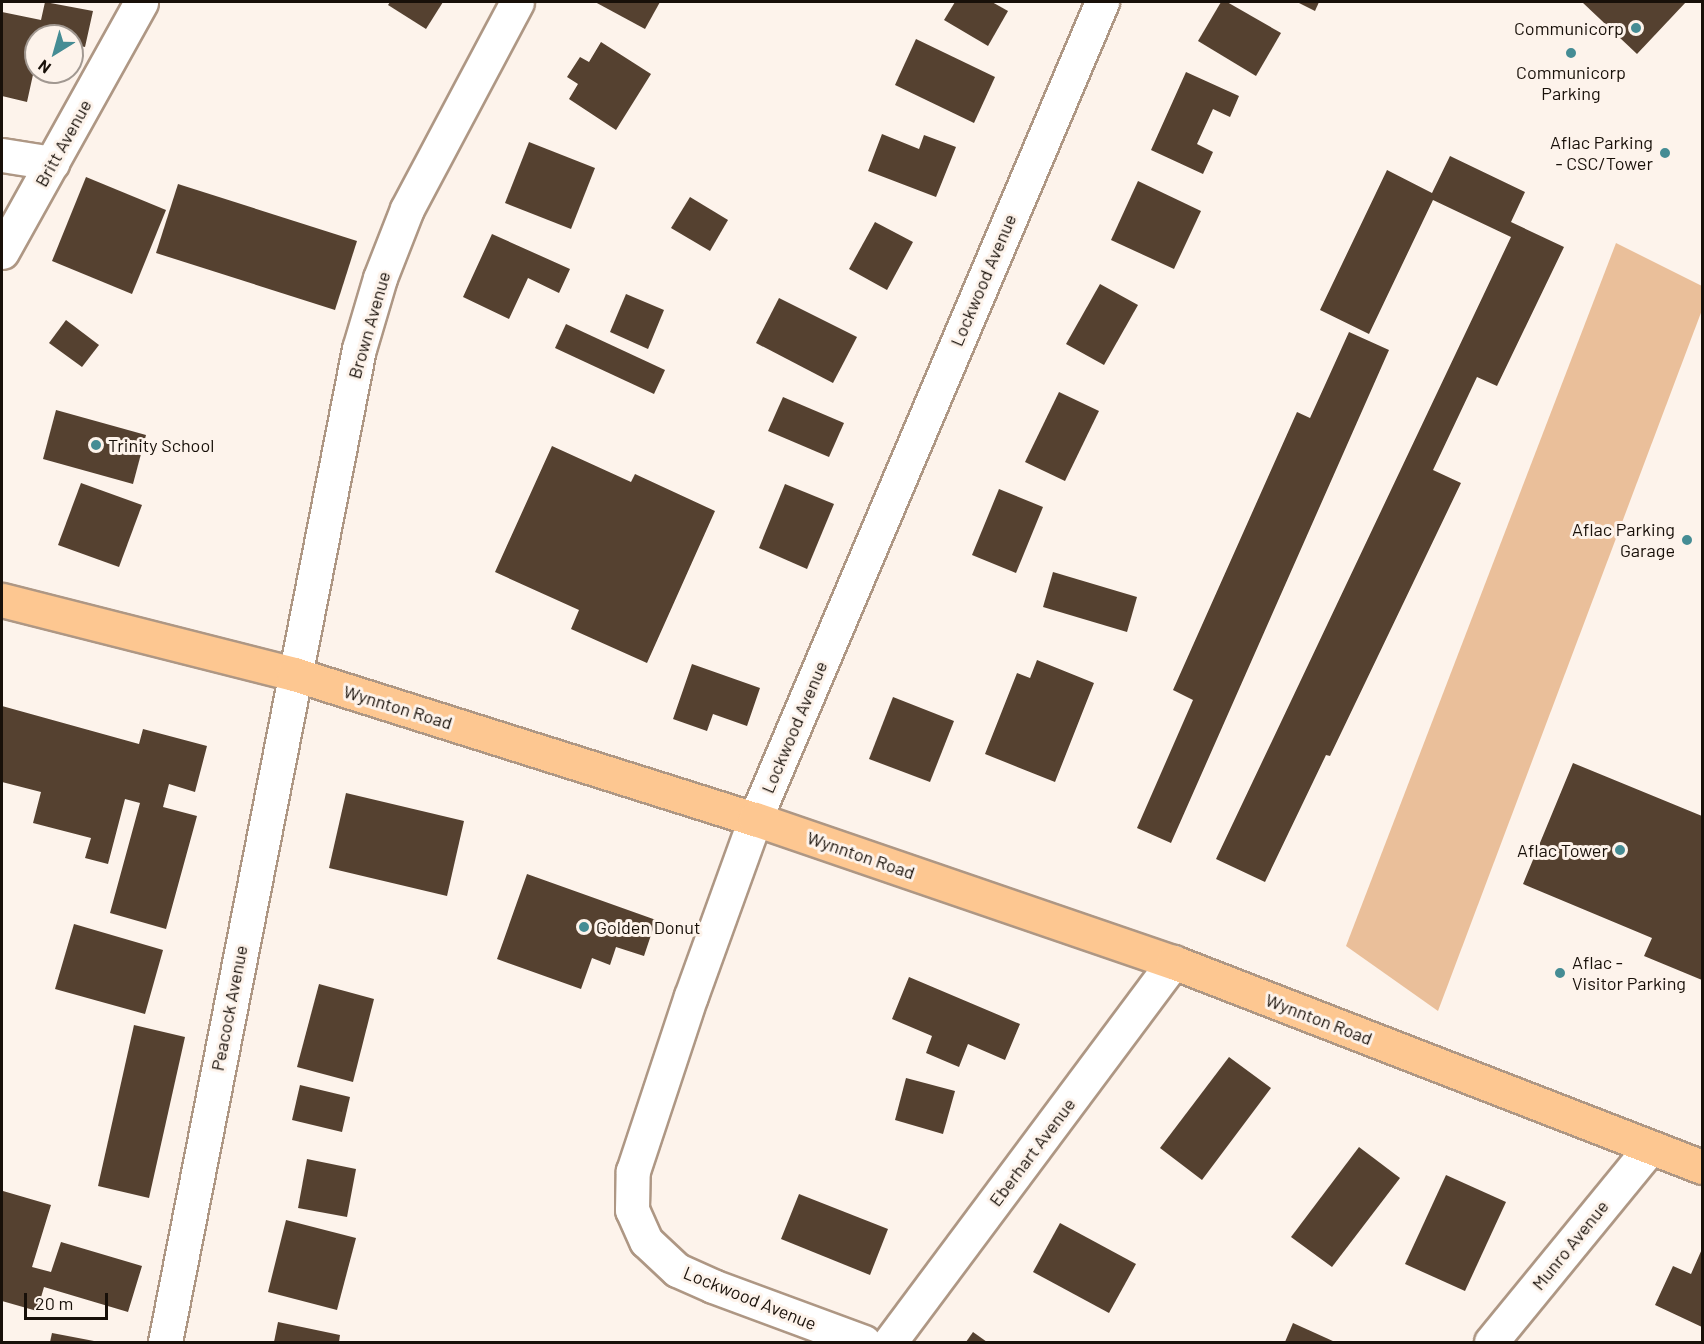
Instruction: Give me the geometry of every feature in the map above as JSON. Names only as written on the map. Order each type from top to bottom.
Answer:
[{"type":"main road","name":"Wynnton Road","points":[[2,600],[294,674],[755,819],[1173,962],[1702,1167]]},
{"type":"street","name":"Britt Avenue","points":[[2,252],[141,2]]},
{"type":"street","name":"Brown Avenue","points":[[294,674],[359,349],[380,278],[407,209],[517,2]]},
{"type":"street","name":"Lockwood Avenue","points":[[864,1342],[713,1286],[677,1269],[646,1241],[632,1210],[633,1171],[690,996],[755,819],[1102,2]]},
{"type":"street","points":[[2,155],[52,163]]},
{"type":"street","name":"Peacock Avenue","points":[[165,1342],[294,674]]},
{"type":"street","name":"Eberhart Avenue","points":[[890,1342],[1173,962]]},
{"type":"street","name":"Munro Avenue","points":[[1491,1342],[1650,1148]]},
{"type":"shaded area","points":[[1616,243],[1702,286],[1702,310],[1438,1011],[1346,946]]},
{"type":"building","points":[[45,2],[93,11],[85,47],[84,24],[24,24],[24,84],[31,84],[27,102],[2,96],[2,12],[41,20]]},
{"type":"building","points":[[390,2],[443,2],[426,29],[388,5]]},
{"type":"building","points":[[595,2],[660,2],[645,29]]},
{"type":"building","points":[[955,2],[992,2],[1008,11],[988,46],[944,20]]},
{"type":"building","points":[[1221,2],[1227,2],[1281,33],[1256,76],[1198,41]]},
{"type":"building","points":[[1297,2],[1319,2],[1315,11]]},
{"type":"building","name":"Communicorp","points":[[1582,2],[1686,2],[1637,54]]},
{"type":"building","points":[[916,39],[995,77],[974,123],[895,85]]},
{"type":"building","points":[[601,42],[651,74],[616,130],[569,99],[578,84],[567,77],[580,57],[589,62]]},
{"type":"building","points":[[1186,72],[1239,96],[1230,117],[1213,109],[1197,144],[1213,152],[1203,174],[1151,150]]},
{"type":"building","points":[[882,134],[919,149],[924,135],[956,147],[936,197],[868,171]]},
{"type":"building","points":[[529,142],[595,168],[571,229],[505,203]]},
{"type":"building","points":[[1450,156],[1525,192],[1511,222],[1564,247],[1497,386],[1477,377],[1433,470],[1461,483],[1330,756],[1326,755],[1265,882],[1216,859],[1511,237],[1433,200],[1369,334],[1320,310],[1387,170],[1432,193]]},
{"type":"building","points":[[86,177],[166,210],[132,294],[52,261]]},
{"type":"building","points":[[1138,181],[1201,211],[1174,269],[1111,240]]},
{"type":"building","points":[[178,184],[357,241],[335,310],[156,253]]},
{"type":"building","points":[[690,197],[728,220],[710,251],[671,228]]},
{"type":"building","points":[[875,222],[913,242],[887,290],[849,269]]},
{"type":"building","points":[[492,234],[570,269],[559,293],[528,278],[509,319],[463,297]]},
{"type":"building","points":[[1100,284],[1138,305],[1104,365],[1066,344]]},
{"type":"building","points":[[626,294],[664,310],[648,349],[610,332]]},
{"type":"building","points":[[779,298],[857,337],[833,383],[756,343]]},
{"type":"building","points":[[66,320],[99,345],[82,367],[49,343]]},
{"type":"building","points":[[566,324],[665,370],[654,394],[555,348]]},
{"type":"building","points":[[1349,332],[1389,350],[1171,843],[1137,828],[1193,700],[1173,690],[1297,412],[1310,418]]},
{"type":"building","points":[[1059,392],[1099,411],[1065,481],[1025,462]]},
{"type":"building","points":[[783,397],[844,423],[829,457],[768,431]]},
{"type":"building","points":[[56,410],[146,435],[133,484],[43,459]]},
{"type":"building","points":[[552,446],[631,482],[635,474],[715,511],[647,663],[571,629],[579,610],[495,572]]},
{"type":"building","points":[[81,483],[142,505],[119,567],[58,545]]},
{"type":"building","points":[[785,484],[834,504],[807,569],[759,548]]},
{"type":"building","points":[[999,489],[1043,507],[1016,573],[972,555]]},
{"type":"building","points":[[1053,572],[1137,597],[1127,632],[1043,607]]},
{"type":"building","points":[[1037,660],[1094,683],[1055,782],[985,754],[1017,673],[1030,678]]},
{"type":"building","points":[[692,664],[760,688],[747,726],[713,714],[707,731],[673,719]]},
{"type":"building","points":[[893,697],[954,721],[930,782],[869,759]]},
{"type":"building","points":[[2,706],[139,744],[143,729],[207,746],[195,792],[169,784],[163,807],[197,816],[166,929],[110,913],[140,803],[125,799],[108,864],[85,858],[91,838],[33,823],[41,792],[2,782]]},
{"type":"building","name":"Aflac Tower","points":[[1573,763],[1702,816],[1702,980],[1644,956],[1652,938],[1523,884]]},
{"type":"building","points":[[346,793],[464,821],[447,896],[329,868]]},
{"type":"building","points":[[527,874],[656,920],[644,956],[616,947],[610,965],[592,958],[581,989],[497,959]]},
{"type":"building","points":[[74,924],[163,950],[145,1014],[55,989]]},
{"type":"building","points":[[909,977],[1020,1024],[1005,1060],[968,1044],[959,1067],[926,1053],[932,1036],[892,1019]]},
{"type":"building","points":[[319,984],[374,999],[353,1082],[297,1067]]},
{"type":"building","points":[[134,1025],[185,1037],[149,1198],[98,1186]]},
{"type":"building","points":[[1229,1057],[1271,1088],[1202,1180],[1160,1148]]},
{"type":"building","points":[[906,1078],[955,1091],[943,1134],[895,1120]]},
{"type":"building","points":[[300,1085],[350,1097],[342,1132],[292,1120]]},
{"type":"building","points":[[1359,1147],[1400,1178],[1332,1267],[1291,1237]]},
{"type":"building","points":[[307,1159],[356,1169],[347,1217],[298,1208]]},
{"type":"building","points":[[1446,1175],[1506,1202],[1465,1291],[1405,1264]]},
{"type":"building","points":[[3,1191],[51,1205],[32,1267],[51,1272],[61,1242],[142,1266],[128,1312],[44,1287],[37,1311],[2,1301]]},
{"type":"building","points":[[799,1194],[888,1229],[870,1275],[781,1239]]},
{"type":"building","points":[[286,1220],[356,1238],[337,1310],[268,1292]]},
{"type":"building","points":[[1060,1223],[1136,1264],[1109,1313],[1033,1272]]},
{"type":"building","points":[[1702,1249],[1702,1327],[1655,1305],[1673,1266],[1691,1274]]},
{"type":"building","points":[[278,1322],[340,1335],[339,1342],[274,1342]]},
{"type":"building","points":[[1293,1323],[1335,1342],[1285,1342]]},
{"type":"building","points":[[973,1332],[987,1342],[966,1342]]},
{"type":"building","points":[[52,1333],[94,1341],[94,1342],[50,1342]]},
{"type":"place","name":"Communicorp","points":[[1636,28]]},
{"type":"place","name":"Communicorp Parking","points":[[1571,53]]},
{"type":"place","name":"Aflac Parking - CSC/Tower","points":[[1665,153]]},
{"type":"place","name":"Trinity School","points":[[96,445]]},
{"type":"place","name":"Aflac Parking Garage","points":[[1687,540]]},
{"type":"place","name":"Aflac Tower","points":[[1620,850]]},
{"type":"place","name":"Golden Donut","points":[[584,927]]},
{"type":"place","name":"Aflac - Visitor Parking","points":[[1560,973]]}]
